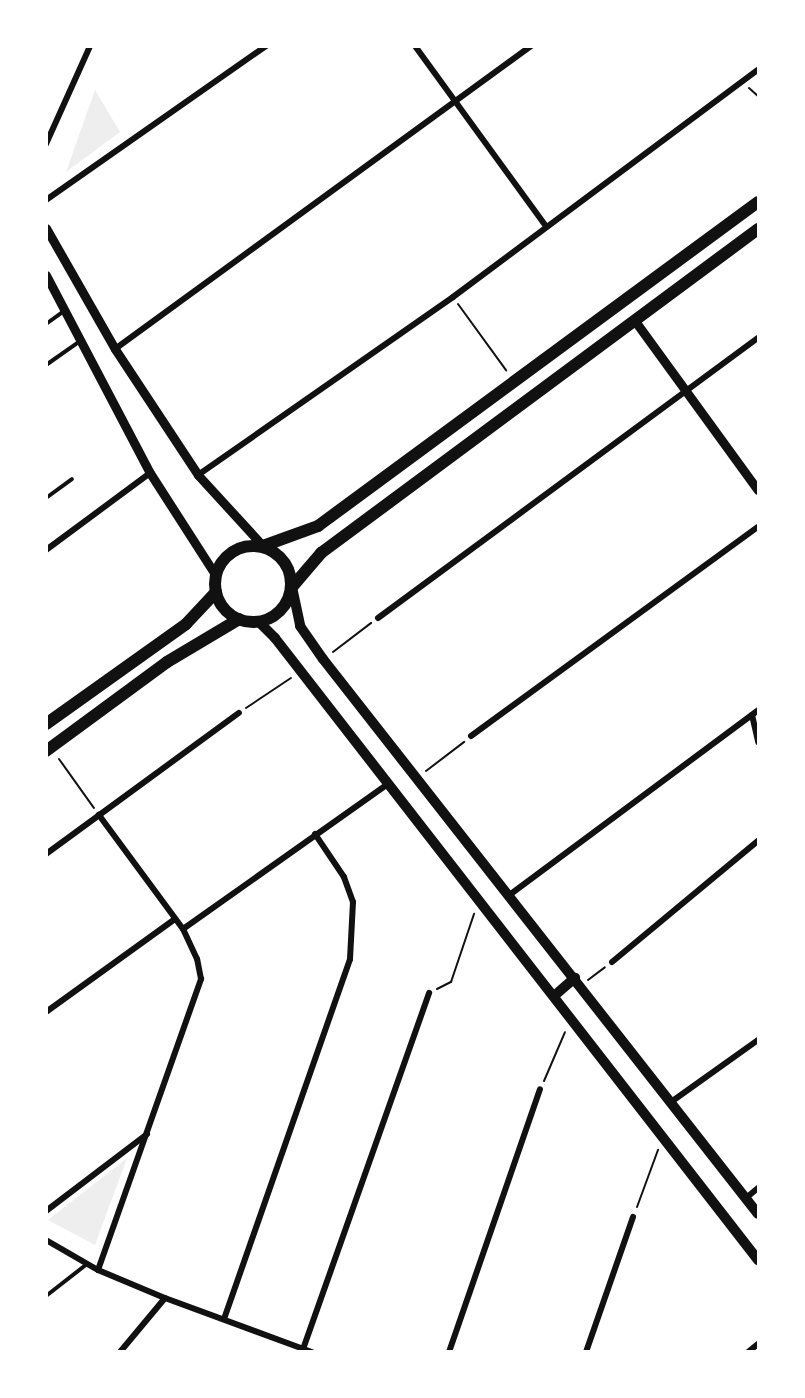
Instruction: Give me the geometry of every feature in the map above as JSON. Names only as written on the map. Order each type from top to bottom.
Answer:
[{"type":"main road","points":[[759,202],[318,526],[263,546],[247,546],[234,551],[222,561],[216,576],[216,592],[226,611],[239,619],[258,622],[280,611],[292,587],[321,553],[759,229]]},
{"type":"main road","points":[[263,546],[282,558],[292,587],[300,626],[323,659],[759,1214]]},
{"type":"main road","points":[[46,724],[186,624],[216,592]]},
{"type":"main road","points":[[49,749],[167,662],[239,619]]},
{"type":"main road","points":[[258,622],[301,672],[759,1260]]},
{"type":"main road","points":[[554,996],[578,982]]},
{"type":"street","points":[[46,144],[90,46]]},
{"type":"street","points":[[46,200],[266,46]]},
{"type":"street","points":[[415,46],[453,102],[545,225]]},
{"type":"street","points":[[115,349],[531,46]]},
{"type":"street","points":[[198,475],[453,297],[545,225],[759,70]]},
{"type":"street","points":[[46,228],[115,349],[198,475],[263,546]]},
{"type":"street","points":[[46,275],[150,473],[216,576]]},
{"type":"street","points":[[635,321],[759,490]]},
{"type":"street","points":[[378,618],[759,338]]},
{"type":"street","points":[[46,550],[150,473]]},
{"type":"street","points":[[471,736],[759,526]]},
{"type":"street","points":[[508,896],[759,710]]},
{"type":"street","points":[[46,854],[239,713]]},
{"type":"street","points":[[752,715],[759,742]]},
{"type":"street","points":[[183,929],[388,784]]},
{"type":"street","points":[[98,1270],[201,979],[197,959],[183,929],[99,815]]},
{"type":"street","points":[[224,1319],[350,959],[353,902],[344,877],[315,834]]},
{"type":"street","points":[[612,962],[759,841]]},
{"type":"street","points":[[46,1012],[175,919]]},
{"type":"street","points":[[302,1350],[429,993]]},
{"type":"street","points":[[671,1102],[759,1040]]},
{"type":"street","points":[[450,1352],[540,1089]]},
{"type":"street","points":[[46,1211],[147,1134]]},
{"type":"street","points":[[746,1198],[759,1188]]},
{"type":"street","points":[[586,1352],[633,1217]]},
{"type":"street","points":[[46,1240],[98,1270],[165,1298],[312,1352]]},
{"type":"street","points":[[123,1351],[165,1298]]},
{"type":"street","points":[[748,1352],[759,1344]]},
{"type":"lane","points":[[46,324],[65,311]]},
{"type":"lane","points":[[46,365],[81,340]]},
{"type":"lane","points":[[46,498],[72,478]]},
{"type":"lane","points":[[46,1296],[88,1264]]},
{"type":"path","points":[[453,297],[514,381]]},
{"type":"path","points":[[323,659],[378,618]]},
{"type":"path","points":[[239,713],[301,672]]},
{"type":"path","points":[[416,778],[471,736]]},
{"type":"path","points":[[49,749],[99,815]]},
{"type":"path","points":[[429,993],[451,982],[479,900]]},
{"type":"path","points":[[578,982],[612,962]]},
{"type":"path","points":[[540,1089],[571,1018]]},
{"type":"path","points":[[633,1217],[663,1136]]},
{"type":"shaded area","points":[[95,90],[120,132],[66,172]]},
{"type":"shaded area","points":[[127,1158],[95,1245],[48,1220]]}]
